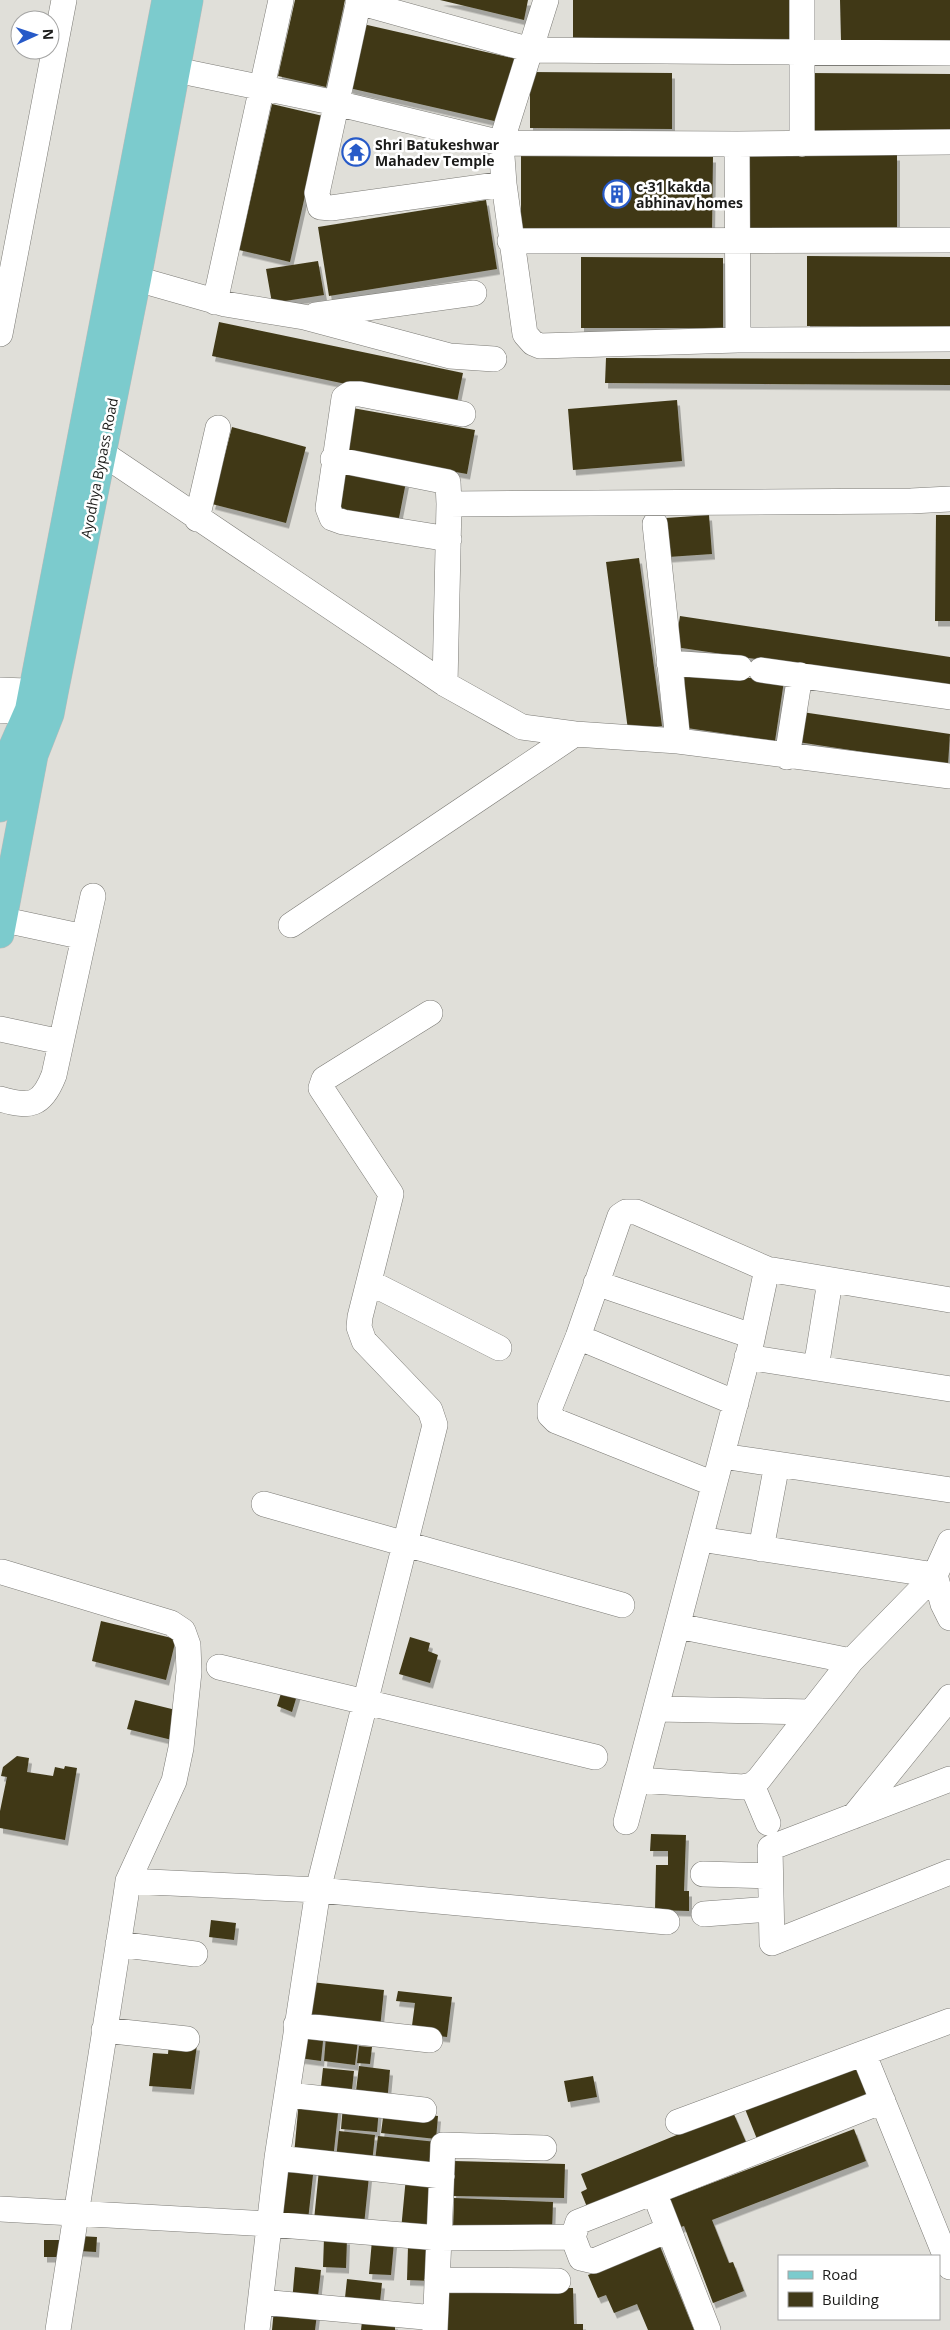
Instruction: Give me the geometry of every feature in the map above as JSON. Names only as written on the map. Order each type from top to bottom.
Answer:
[{"type":"main road","name":"Ayodhya Bypass Road","points":[[165,66],[166,0]]},
{"type":"main road","name":"Ayodhya Bypass Road","points":[[1,924],[34,755],[41,702],[165,66],[188,0]]},
{"type":"main road","name":"Ayodhya Bypass Road","points":[[0,808],[3,779],[11,751],[41,702]]},
{"type":"street","points":[[0,334],[64,0]]},
{"type":"street","points":[[215,302],[260,88],[281,0]]},
{"type":"street","points":[[546,0],[501,143],[510,240],[525,334],[533,342],[540,346],[738,340],[950,339]]},
{"type":"street","points":[[802,0],[802,144]]},
{"type":"street","points":[[504,184],[331,208],[320,207],[317,193],[359,1],[531,50],[950,53]]},
{"type":"street","points":[[165,66],[336,103],[501,143],[802,144],[950,142]]},
{"type":"street","points":[[736,144],[738,340]]},
{"type":"street","points":[[510,240],[950,240]]},
{"type":"street","points":[[124,277],[215,302],[304,317],[450,356],[494,359]]},
{"type":"street","points":[[304,317],[474,294]]},
{"type":"street","points":[[449,539],[332,518],[328,508],[333,459],[344,398],[350,394],[360,394],[462,414]]},
{"type":"street","points":[[197,519],[218,428]]},
{"type":"street","points":[[91,447],[446,684],[522,727],[575,734],[678,742],[950,776]]},
{"type":"street","points":[[333,459],[448,482],[449,539],[446,684]]},
{"type":"street","points":[[449,504],[911,502],[950,499]]},
{"type":"street","points":[[655,524],[678,742]]},
{"type":"street","points":[[669,663],[751,669],[950,696]]},
{"type":"street","points":[[787,757],[800,676]]},
{"type":"street","points":[[0,690],[41,702]]},
{"type":"street","points":[[0,711],[41,702]]},
{"type":"street","points":[[292,925],[575,734]]},
{"type":"street","points":[[0,1099],[20,1105],[38,1101],[48,1091],[54,1075],[93,896]]},
{"type":"street","points":[[1,924],[84,937]]},
{"type":"street","points":[[257,2330],[262,2302],[277,2158],[289,2095],[296,2025],[318,1890],[434,1432],[434,1417],[430,1410],[364,1341],[360,1334],[360,1317],[391,1194],[321,1088],[324,1079],[430,1013]]},
{"type":"street","points":[[0,1029],[61,1042]]},
{"type":"street","points":[[714,1484],[556,1422],[550,1415],[550,1407],[578,1337],[620,1216],[626,1212],[636,1212],[767,1269],[950,1300]]},
{"type":"street","points":[[626,1822],[736,1403],[767,1269]]},
{"type":"street","points":[[816,1368],[830,1280]]},
{"type":"street","points":[[369,1282],[499,1348]]},
{"type":"street","points":[[596,1283],[750,1346],[816,1368],[950,1389]]},
{"type":"street","points":[[578,1337],[736,1403]]},
{"type":"street","points":[[722,1456],[950,1490]]},
{"type":"street","points":[[761,1549],[777,1464]]},
{"type":"street","points":[[264,1504],[622,1605]]},
{"type":"street","points":[[700,1539],[935,1575]]},
{"type":"street","points":[[637,1780],[743,1787],[752,1785],[759,1779],[851,1661],[935,1575],[950,1542]]},
{"type":"street","points":[[2,1572],[171,1623],[183,1631],[188,1645],[189,1672],[179,1756],[174,1781],[128,1882],[74,2212],[58,2330]]},
{"type":"street","points":[[935,1575],[943,1604],[950,1618]]},
{"type":"street","points":[[678,1626],[851,1661]]},
{"type":"street","points":[[219,1668],[595,1757]]},
{"type":"street","points":[[854,1816],[950,1697]]},
{"type":"street","points":[[656,1709],[811,1712]]},
{"type":"street","points":[[950,1779],[770,1848],[772,1943],[950,1872]]},
{"type":"street","points":[[752,1785],[768,1823]]},
{"type":"street","points":[[704,1874],[770,1876]]},
{"type":"street","points":[[128,1882],[318,1890],[667,1922]]},
{"type":"street","points":[[704,1914],[771,1908]]},
{"type":"street","points":[[118,1944],[195,1954]]},
{"type":"street","points":[[678,2122],[950,2022]]},
{"type":"street","points":[[296,2025],[430,2040]]},
{"type":"street","points":[[104,2030],[187,2039]]},
{"type":"street","points":[[864,2055],[943,2256]]},
{"type":"street","points":[[289,2095],[424,2110]]},
{"type":"street","points":[[668,2230],[594,2261],[581,2258],[573,2237],[578,2222],[883,2101]]},
{"type":"street","points":[[262,2302],[435,2324],[443,2145],[544,2148]]},
{"type":"street","points":[[277,2158],[442,2176]]},
{"type":"street","points":[[654,2192],[708,2330]]},
{"type":"street","points":[[0,2209],[269,2224],[439,2238],[573,2237]]},
{"type":"street","points":[[437,2280],[558,2281]]},
{"type":"building","points":[[295,0],[345,0],[326,87],[278,76]]},
{"type":"building","points":[[440,0],[528,0],[524,20]]},
{"type":"building","points":[[573,0],[792,0],[792,40],[573,39]]},
{"type":"building","points":[[840,0],[950,0],[950,40],[841,41]]},
{"type":"building","points":[[363,24],[517,59],[503,123],[349,88]]},
{"type":"building","points":[[530,72],[672,73],[672,129],[530,128]]},
{"type":"building","points":[[809,73],[950,74],[950,133],[809,132]]},
{"type":"building","points":[[272,104],[323,116],[290,262],[239,250]]},
{"type":"building","points":[[744,154],[897,155],[897,229],[743,228]]},
{"type":"building","name":"c-31 kakda abhinav homes","points":[[521,156],[713,157],[712,231],[521,231]]},
{"type":"building","points":[[486,200],[497,269],[329,296],[318,227]]},
{"type":"building","points":[[807,256],[950,257],[950,327],[807,326]]},
{"type":"building","points":[[581,257],[723,258],[723,328],[581,328]]},
{"type":"building","points":[[318,261],[324,295],[272,303],[266,269]]},
{"type":"building","points":[[219,322],[463,373],[456,407],[212,356]]},
{"type":"building","points":[[606,358],[950,359],[950,385],[605,383]]},
{"type":"building","points":[[677,400],[682,461],[573,470],[568,409]]},
{"type":"building","points":[[347,407],[475,430],[467,474],[339,451]]},
{"type":"building","points":[[232,427],[306,447],[286,523],[212,504]]},
{"type":"building","points":[[344,469],[406,482],[397,528],[334,516]]},
{"type":"building","points":[[709,515],[712,554],[668,557],[666,518]]},
{"type":"building","points":[[936,515],[950,515],[950,621],[935,621]]},
{"type":"building","points":[[639,558],[662,726],[628,730],[606,562]]},
{"type":"building","points":[[680,616],[950,657],[950,688],[675,647]]},
{"type":"building","points":[[684,672],[784,681],[775,741],[687,728]]},
{"type":"building","points":[[802,712],[950,734],[948,765],[798,742]]},
{"type":"building","points":[[101,1621],[176,1639],[166,1680],[92,1661]]},
{"type":"building","points":[[410,1637],[430,1643],[428,1651],[438,1655],[430,1683],[399,1674]]},
{"type":"building","points":[[283,1687],[298,1692],[292,1712],[277,1706]]},
{"type":"building","points":[[135,1700],[180,1711],[172,1740],[127,1729]]},
{"type":"building","points":[[17,1756],[29,1758],[27,1772],[53,1776],[55,1767],[64,1769],[65,1766],[77,1768],[65,1840],[0,1828],[0,1811],[7,1777],[1,1776],[3,1767]]},
{"type":"building","points":[[651,1834],[686,1835],[684,1891],[689,1891],[689,1911],[655,1910],[656,1865],[668,1865],[668,1851],[650,1851]]},
{"type":"building","points":[[211,1920],[236,1923],[234,1940],[209,1937]]},
{"type":"building","points":[[311,1982],[384,1990],[380,2028],[307,2020]]},
{"type":"building","points":[[398,1991],[452,1997],[447,2037],[411,2033],[415,2003],[396,2001]]},
{"type":"building","points":[[302,2030],[324,2032],[321,2061],[299,2058]]},
{"type":"building","points":[[326,2036],[358,2040],[355,2065],[324,2061]]},
{"type":"building","points":[[169,2042],[197,2045],[191,2089],[149,2086],[153,2053],[168,2054]]},
{"type":"building","points":[[359,2046],[372,2047],[370,2064],[357,2063]]},
{"type":"building","points":[[862,2061],[876,2096],[759,2144],[745,2109]]},
{"type":"building","points":[[359,2066],[390,2070],[387,2103],[355,2099]]},
{"type":"building","points":[[323,2068],[354,2071],[351,2098],[320,2095]]},
{"type":"building","points":[[593,2076],[597,2097],[568,2102],[564,2081]]},
{"type":"building","points":[[299,2100],[339,2104],[333,2160],[294,2155]]},
{"type":"building","points":[[343,2105],[379,2108],[377,2132],[341,2129]]},
{"type":"building","points":[[384,2110],[438,2116],[436,2139],[381,2133]]},
{"type":"building","points":[[733,2112],[746,2142],[587,2207],[581,2192],[587,2189],[581,2174]]},
{"type":"building","points":[[854,2129],[866,2161],[712,2220],[729,2263],[733,2262],[744,2291],[713,2303],[684,2226],[678,2228],[667,2200]]},
{"type":"building","points":[[339,2131],[375,2135],[372,2163],[336,2159]]},
{"type":"building","points":[[378,2136],[437,2142],[434,2168],[375,2161]]},
{"type":"building","points":[[454,2161],[565,2164],[564,2198],[453,2196]]},
{"type":"building","points":[[281,2163],[314,2166],[308,2220],[275,2216]]},
{"type":"building","points":[[319,2170],[369,2176],[364,2225],[314,2220]]},
{"type":"building","points":[[406,2177],[434,2180],[429,2233],[401,2230]]},
{"type":"building","points":[[454,2198],[553,2202],[552,2232],[453,2228]]},
{"type":"building","points":[[80,2236],[97,2237],[96,2252],[79,2251]]},
{"type":"building","points":[[324,2238],[347,2239],[346,2268],[323,2267]]},
{"type":"building","points":[[657,2239],[694,2330],[648,2330],[637,2304],[614,2313],[606,2295],[598,2298],[588,2275],[639,2255]]},
{"type":"building","points":[[44,2240],[60,2240],[59,2257],[44,2257]]},
{"type":"building","points":[[372,2240],[394,2242],[391,2275],[369,2274]]},
{"type":"building","points":[[433,2246],[432,2281],[407,2280],[408,2247]]},
{"type":"building","points":[[295,2267],[321,2270],[317,2305],[292,2302]]},
{"type":"building","points":[[347,2279],[382,2283],[379,2311],[344,2307]]},
{"type":"building","points":[[573,2288],[574,2324],[583,2324],[583,2330],[440,2330],[446,2289]]},
{"type":"building","points":[[274,2309],[317,2314],[315,2330],[272,2330]]},
{"type":"building","points":[[362,2321],[395,2324],[395,2330],[361,2330]]},
{"type":"place","name":"Shri Batukeshwar Mahadev Temple","points":[[356,152]]},
{"type":"place","name":"c-31 kakda abhinav homes","points":[[617,194]]}]
